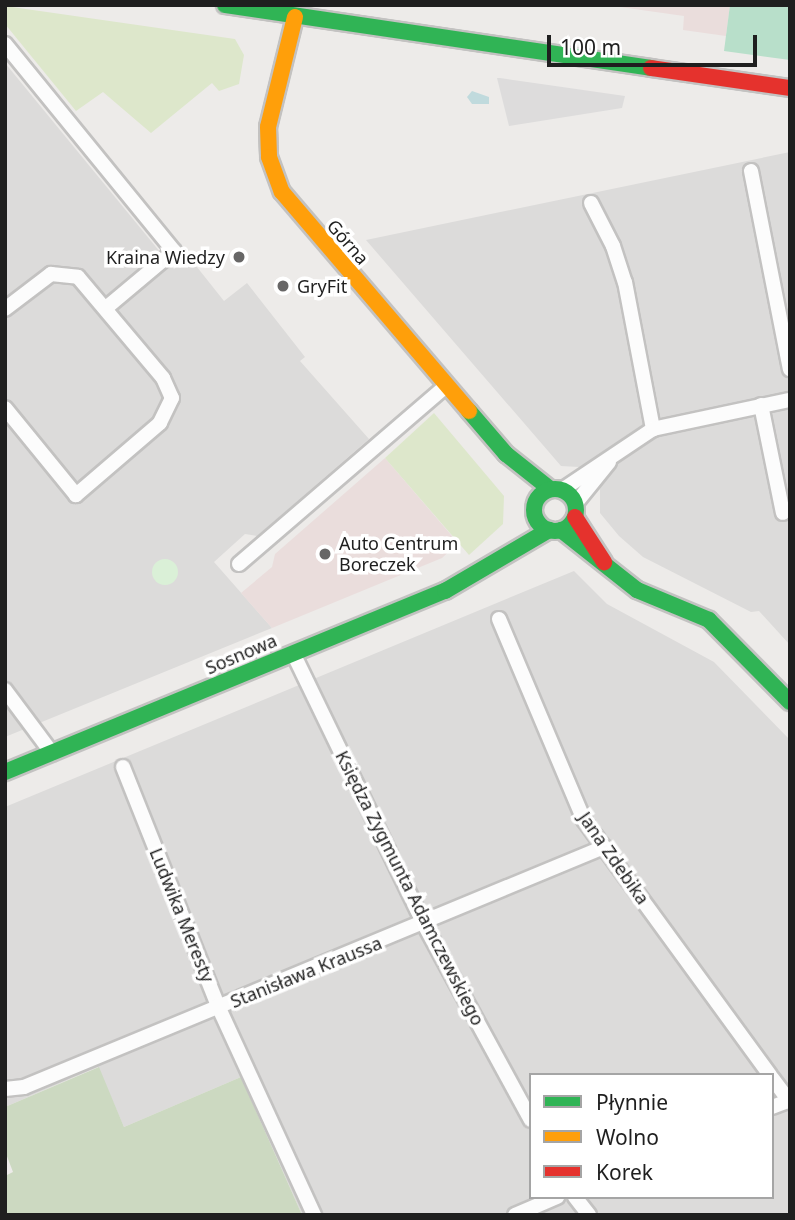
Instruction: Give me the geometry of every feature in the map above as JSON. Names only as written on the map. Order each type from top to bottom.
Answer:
[{"type":"street","points":[[225,5],[790,88]]},
{"type":"street","name":"Górna","points":[[295,17],[268,127],[276,181],[290,204],[506,454],[535,507],[555,530]]},
{"type":"street","points":[[5,44],[174,251],[106,308]]},
{"type":"street","points":[[751,171],[790,369]]},
{"type":"street","points":[[591,203],[613,246],[625,282],[653,429]]},
{"type":"street","points":[[5,309],[41,280],[61,272],[86,284],[163,378],[172,403],[160,423],[76,495],[5,408]]},
{"type":"street","points":[[239,564],[446,386]]},
{"type":"street","points":[[556,489],[611,460],[653,429],[790,400]]},
{"type":"street","points":[[761,405],[783,513]]},
{"type":"street","name":"Górna","points":[[506,454],[556,489],[575,510]]},
{"type":"street","points":[[609,569],[575,510],[611,460]]},
{"type":"street","name":"Sosnowa","points":[[489,566],[535,507],[556,489]]},
{"type":"street","name":"Sosnowa","points":[[5,772],[445,591],[555,530],[575,510]]},
{"type":"street","points":[[555,530],[637,590],[709,620],[732,639],[790,702]]},
{"type":"street","name":"Jana Zdebika","points":[[499,619],[584,820],[769,1073]]},
{"type":"street","name":"Księdza Zygmunta Adamczewskiego","points":[[293,653],[424,924],[529,1116]]},
{"type":"street","points":[[5,690],[52,753]]},
{"type":"street","name":"Ludwika Meresty","points":[[123,767],[218,1006],[314,1215]]},
{"type":"street","name":"Stanisława Kraussa","points":[[5,1089],[24,1087],[424,924],[604,847]]},
{"type":"street","name":"Jana Zdebika","points":[[774,1080],[789,1100]]},
{"type":"street","points":[[515,1215],[551,1199]]},
{"type":"street","points":[[577,1199],[589,1215]]},
{"type":"shaded area","points":[[606,5],[730,5],[726,36],[683,30],[684,16]]},
{"type":"shaded area","points":[[5,63],[174,269],[189,257],[224,301],[247,283],[305,357],[300,361],[369,439],[257,536],[245,534],[214,562],[272,628],[5,737]]},
{"type":"shaded area","points":[[497,78],[625,96],[622,108],[509,126]]},
{"type":"shaded area","points":[[790,152],[790,645],[759,611],[751,612],[643,557],[619,536],[600,513],[600,490],[579,467],[561,466],[366,240]]},
{"type":"shaded area","points":[[385,458],[458,543],[442,558],[272,628],[241,593],[272,567],[275,554]]},
{"type":"shaded area","points":[[574,571],[607,604],[714,662],[790,740],[790,1215],[302,1215],[241,1077],[124,1127],[98,1067],[5,1107],[5,807]]},
{"type":"green space","points":[[730,5],[790,5],[790,60],[724,51]]},
{"type":"green space","points":[[5,6],[235,39],[244,55],[239,84],[219,91],[212,83],[151,133],[103,92],[76,111],[5,24]]},
{"type":"green space","points":[[434,413],[504,496],[503,524],[469,555],[385,458]]},
{"type":"green space","points":[[165,559],[174,563],[178,572],[174,581],[165,585],[156,581],[152,572],[156,563]]},
{"type":"green space","points":[[99,1067],[124,1127],[241,1077],[302,1215],[5,1215],[5,1176],[13,1172],[5,1151],[5,1107]]},
{"type":"water","points":[[472,91],[489,97],[489,104],[472,104],[467,97]]},
{"type":"traffic: fast","points":[[225,5],[651,68]]},
{"type":"traffic: fast","points":[[469,411],[506,454],[550,489]]},
{"type":"traffic: fast","points":[[555,489],[570,495],[576,510],[570,525],[555,531],[540,525],[534,510],[540,495],[555,489]]},
{"type":"traffic: fast","points":[[5,772],[445,591],[549,530]]},
{"type":"traffic: fast","points":[[561,530],[637,590],[709,620],[790,702]]},
{"type":"traffic: slow","points":[[295,17],[268,127],[269,157],[282,192],[469,411]]},
{"type":"traffic: jam","points":[[651,68],[790,88]]},
{"type":"traffic: jam","points":[[575,517],[604,562]]},
{"type":"place","name":"Kraina Wiedzy","points":[[239,257]]},
{"type":"place","name":"GryFit","points":[[283,286]]},
{"type":"place","name":"Auto Centrum Boreczek","points":[[325,554]]}]
